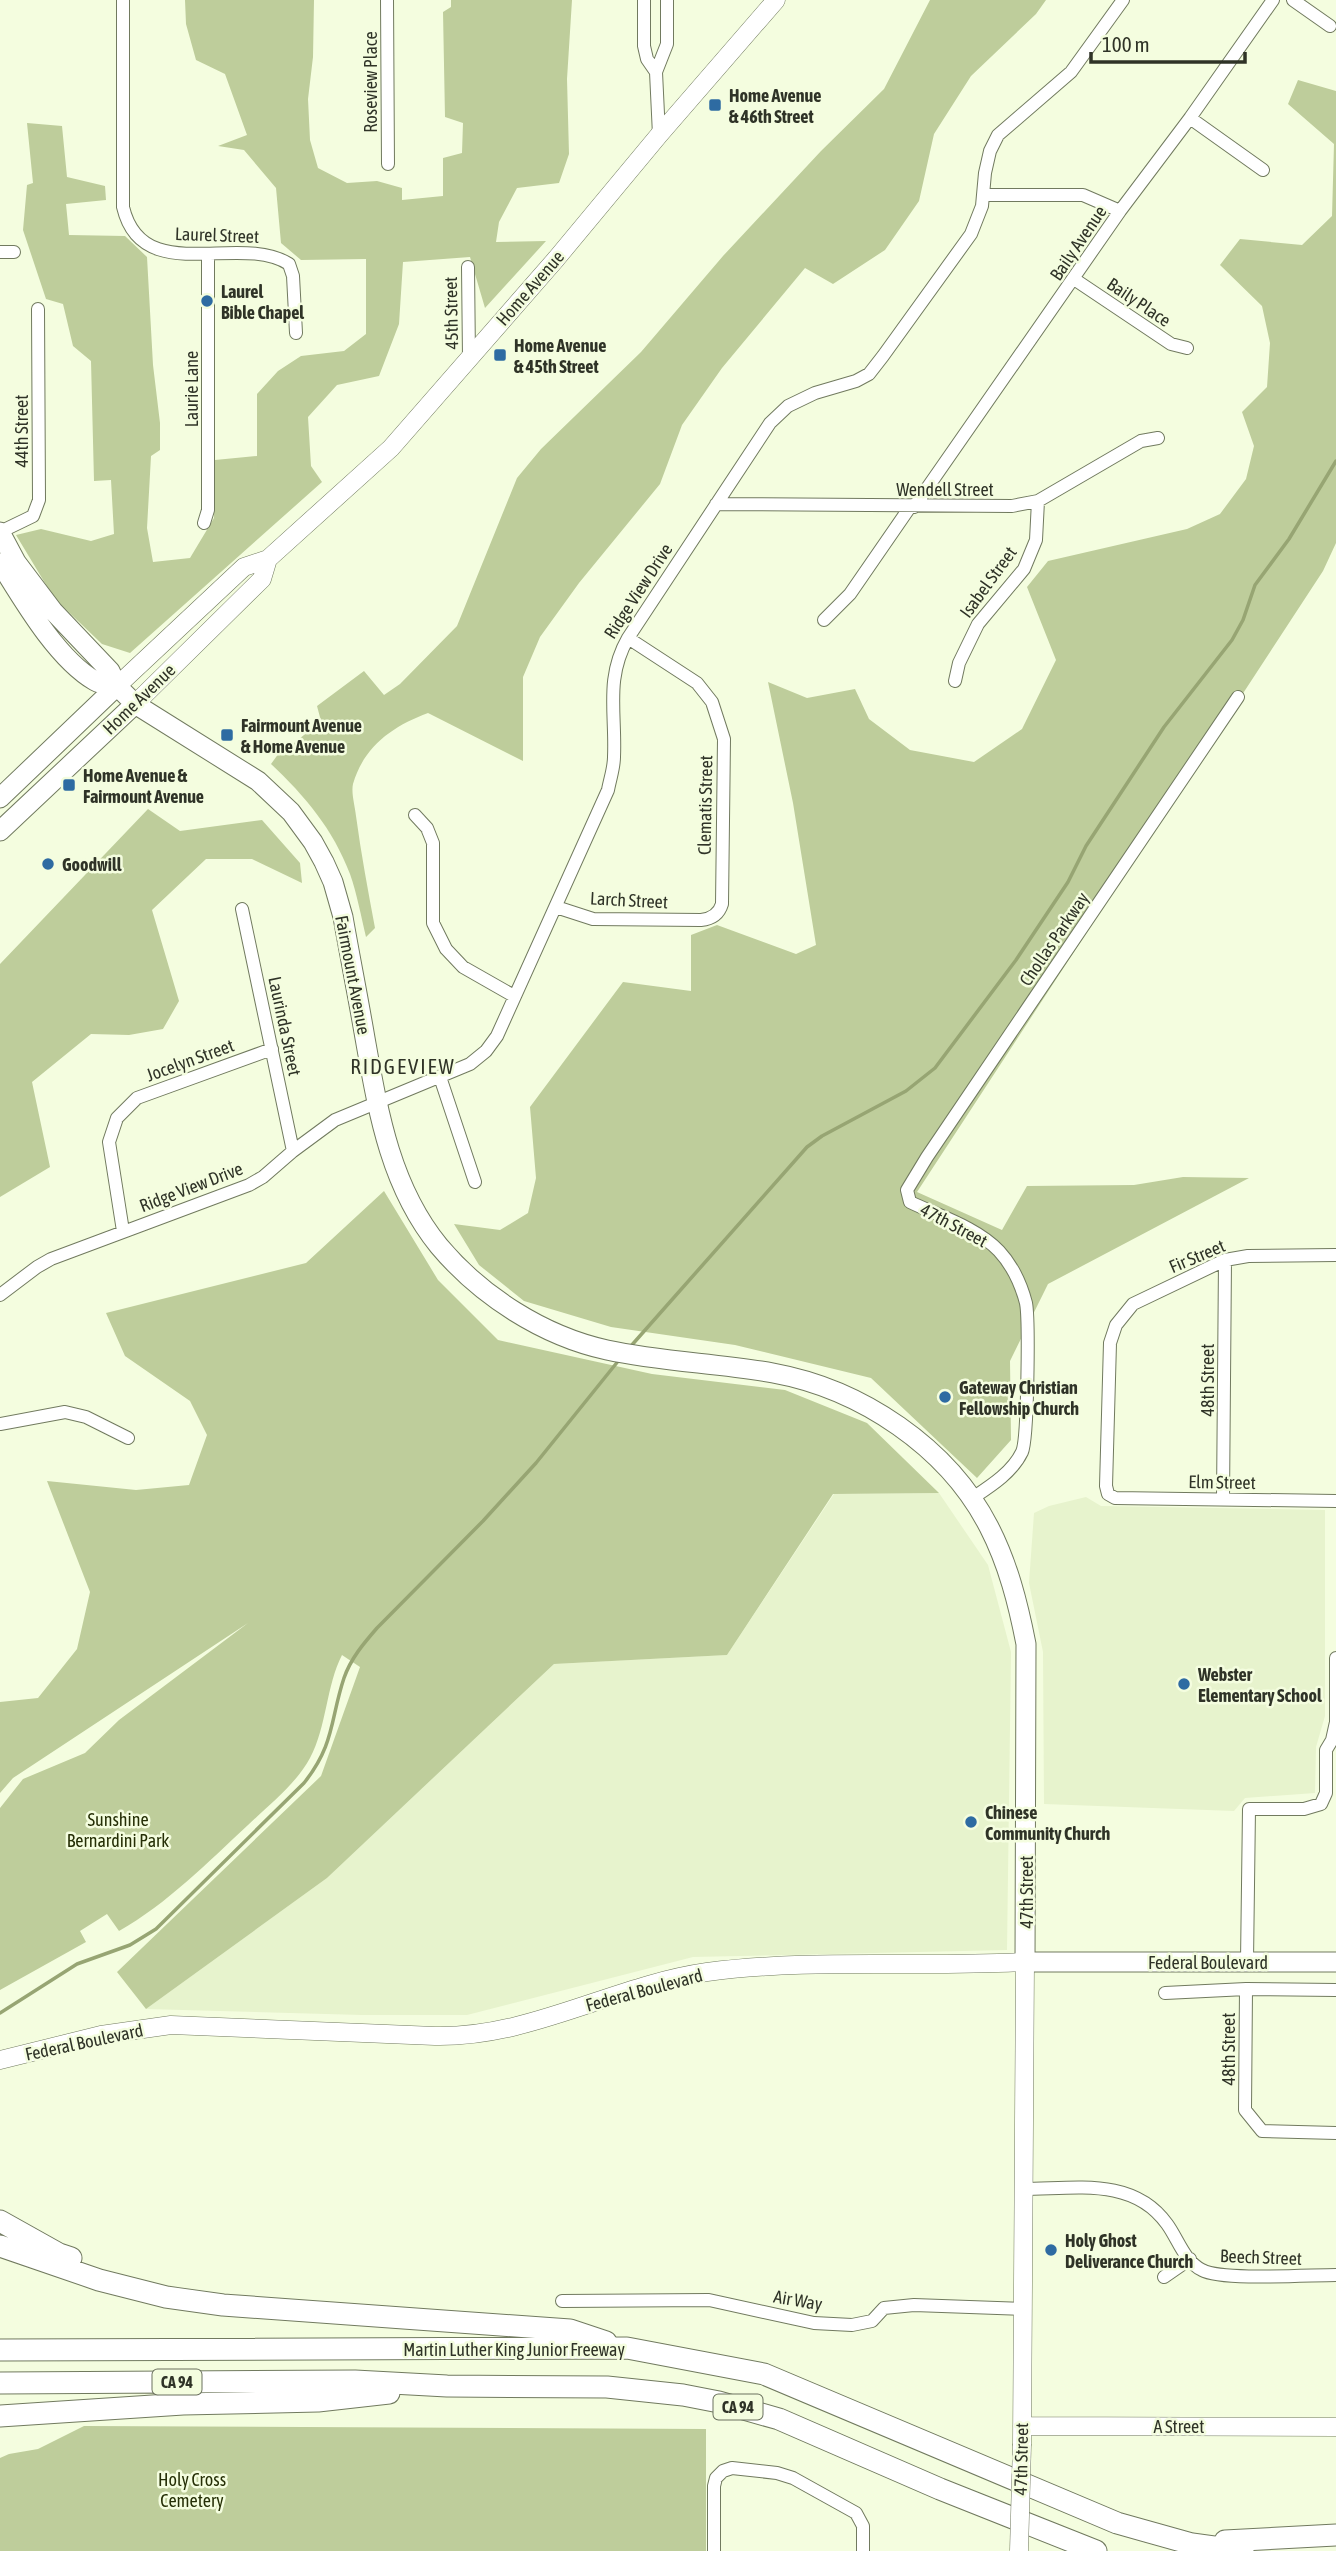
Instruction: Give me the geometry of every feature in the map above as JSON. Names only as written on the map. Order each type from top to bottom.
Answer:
[{"type":"highway","points":[[0,2221],[59,2254],[223,2305]]},
{"type":"highway","points":[[0,2246],[125,2288],[166,2297],[223,2305],[570,2330],[627,2348]]},
{"type":"highway","name":"Martin Luther King Junior Freeway","points":[[0,2350],[627,2348],[764,2374],[1116,2523],[1192,2544],[1243,2551]]},
{"type":"highway","name":"Martin Luther King Junior Freeway","points":[[0,2383],[355,2381],[447,2386],[607,2387],[649,2390],[719,2402],[779,2419],[940,2489],[1096,2551]]},
{"type":"highway","points":[[0,2416],[144,2406],[317,2401],[447,2386]]},
{"type":"highway","points":[[0,2430],[41,2421],[144,2406]]},
{"type":"highway","points":[[1192,2544],[1336,2535]]},
{"type":"main road","name":"Home Avenue","points":[[0,798],[244,567],[268,559],[391,448],[556,259],[775,0]]},
{"type":"main road","name":"Fairmount Avenue","points":[[0,532],[16,562],[53,611],[110,671],[117,686],[135,704],[258,781],[291,812],[313,842],[341,908],[384,1136],[407,1195],[438,1244],[460,1268],[505,1306],[577,1342],[606,1350],[804,1380],[860,1402],[915,1437],[942,1462],[971,1499]]},
{"type":"main road","name":"Home Avenue","points":[[0,831],[135,704],[261,579],[268,559]]},
{"type":"main road","name":"Fairmount Avenue","points":[[0,563],[59,649],[96,682],[117,686]]},
{"type":"main road","name":"47th Street","points":[[971,1499],[988,1525],[1006,1566],[1017,1598],[1026,1644],[1022,2444],[1019,2551]]},
{"type":"main road","name":"Federal Boulevard","points":[[0,2060],[101,2035],[171,2025],[435,2036],[470,2034],[525,2025],[666,1981],[705,1972],[773,1965],[1336,1962]]},
{"type":"main road","name":"A Street","points":[[1022,2426],[1336,2427]]},
{"type":"street","name":"Laurel Street","points":[[123,0],[125,217],[136,237],[148,246],[174,253],[262,253],[277,256],[289,264],[293,276],[296,333]]},
{"type":"street","name":"Roseview Place","points":[[387,0],[388,164]]},
{"type":"street","points":[[644,0],[644,46],[647,60],[656,72]]},
{"type":"street","points":[[659,135],[656,72],[667,44],[667,0]]},
{"type":"street","name":"Ridge View Drive","points":[[0,1296],[37,1266],[51,1259],[249,1185],[335,1120],[470,1064],[486,1051],[497,1036],[608,790],[614,760],[613,674],[618,655],[628,638],[770,423],[788,406],[815,393],[856,381],[869,374],[971,234],[982,206],[990,150],[999,135],[1070,72],[1123,0]]},
{"type":"street","name":"Baily Avenue","points":[[824,620],[850,594],[1273,0]]},
{"type":"street","points":[[1293,0],[1330,26]]},
{"type":"street","points":[[1190,118],[1263,170]]},
{"type":"street","points":[[984,195],[1083,195],[1121,211]]},
{"type":"street","points":[[0,252],[15,252]]},
{"type":"street","name":"Laurie Lane","points":[[204,523],[208,510],[208,254]]},
{"type":"street","name":"45th Street","points":[[468,267],[469,358]]},
{"type":"street","name":"Baily Place","points":[[1074,279],[1171,344],[1187,348]]},
{"type":"street","name":"44th Street","points":[[0,532],[33,516],[38,500],[38,309]]},
{"type":"street","name":"Wendell Street","points":[[716,504],[1012,506],[1038,501],[1142,441],[1158,438]]},
{"type":"street","name":"Isabel Street","points":[[955,681],[959,663],[978,624],[1024,569],[1036,540],[1038,501]]},
{"type":"street","name":"Clematis Street","points":[[628,638],[697,683],[712,702],[724,739],[722,904],[719,911],[707,920],[701,920]]},
{"type":"street","name":"Chollas Parkway","points":[[910,1202],[907,1190],[911,1180],[1238,697]]},
{"type":"street","points":[[415,815],[427,828],[433,843],[433,923],[446,949],[463,967],[514,996]]},
{"type":"street","name":"Larch Street","points":[[556,907],[593,919],[701,920]]},
{"type":"street","name":"Laurinda Street","points":[[242,909],[293,1151]]},
{"type":"street","name":"Jocelyn Street","points":[[123,1231],[109,1142],[112,1126],[117,1118],[138,1098],[272,1049]]},
{"type":"street","points":[[440,1077],[475,1182]]},
{"type":"street","name":"47th Street","points":[[910,1202],[980,1235],[999,1251],[1018,1280],[1026,1305],[1026,1428],[1022,1452],[999,1481],[971,1499]]},
{"type":"street","name":"Fir Street","points":[[1108,1494],[1106,1486],[1110,1343],[1122,1315],[1133,1304],[1225,1260],[1248,1256],[1336,1255]]},
{"type":"street","name":"48th Street","points":[[1223,1500],[1225,1260]]},
{"type":"street","points":[[0,1424],[65,1412],[86,1417],[128,1438]]},
{"type":"street","name":"Elm Street","points":[[1108,1494],[1115,1498],[1336,1500]]},
{"type":"street","points":[[1247,1961],[1249,1809],[1304,1809],[1321,1804],[1326,1793],[1326,1750],[1334,1740],[1336,1722],[1336,1658]]},
{"type":"street","points":[[1165,1993],[1246,1989],[1336,1990]]},
{"type":"street","name":"48th Street","points":[[1246,1989],[1245,2110],[1262,2130],[1336,2133]]},
{"type":"street","name":"Beech Street","points":[[1023,2189],[1106,2188],[1130,2194],[1148,2202],[1167,2223],[1190,2259],[1202,2270],[1220,2276],[1336,2276]]},
{"type":"street","points":[[1164,2277],[1190,2259]]},
{"type":"street","name":"Air Way","points":[[562,2301],[709,2300],[814,2323],[852,2325],[872,2321],[884,2308],[914,2305],[1023,2309]]},
{"type":"street","points":[[714,2551],[714,2486],[716,2478],[723,2471],[732,2468],[777,2473],[793,2478],[856,2513],[863,2526],[863,2551]]},
{"type":"shaded area","points":[[939,1493],[988,1565],[1011,1652],[1007,1950],[693,1957],[467,2015],[146,2009],[327,1878],[554,1664],[727,1655],[834,1494]]},
{"type":"shaded area","name":"Webster Elementary School","points":[[1086,1497],[1101,1506],[1325,1510],[1325,1716],[1316,1747],[1315,1793],[1245,1798],[1234,1811],[1044,1804],[1043,1652],[1029,1583],[1034,1513],[1049,1506]]},
{"type":"green space","points":[[185,0],[314,0],[313,57],[308,99],[310,140],[318,168],[347,183],[377,181],[402,188],[402,200],[443,196],[443,158],[462,153],[463,123],[445,117],[443,12],[451,7],[451,0],[572,0],[567,79],[569,154],[559,183],[517,188],[499,222],[496,242],[546,241],[485,308],[470,257],[403,262],[399,324],[379,376],[337,385],[308,417],[311,466],[322,482],[130,653],[102,644],[54,598],[16,535],[41,529],[91,541],[114,534],[111,480],[94,481],[91,361],[73,346],[63,304],[46,299],[23,230],[27,185],[33,183],[27,123],[62,126],[67,177],[105,186],[106,200],[66,204],[69,235],[125,236],[147,257],[153,365],[160,423],[160,450],[151,456],[147,528],[153,562],[190,558],[214,518],[215,460],[257,456],[257,394],[278,371],[301,356],[344,351],[366,334],[366,259],[301,260],[281,243],[276,188],[244,150],[218,146],[247,135],[225,74],[196,60],[186,24]]},
{"type":"green space","points":[[930,0],[1046,0],[1036,14],[971,76],[934,134],[919,201],[885,250],[833,284],[805,268],[722,368],[682,425],[660,484],[579,583],[540,637],[523,677],[523,761],[428,713],[392,731],[372,748],[364,759],[352,791],[375,928],[366,937],[352,882],[335,842],[306,801],[271,764],[287,742],[293,744],[321,721],[317,706],[364,671],[384,695],[400,684],[457,626],[517,478],[541,449],[641,352],[723,256],[821,151],[884,89]]},
{"type":"green space","points":[[1298,80],[1336,91],[1336,543],[1323,571],[917,1192],[1002,1230],[1027,1186],[1134,1185],[1183,1177],[1249,1178],[1048,1284],[1010,1361],[1011,1440],[977,1478],[871,1378],[735,1345],[611,1327],[524,1301],[479,1265],[454,1224],[500,1230],[528,1213],[536,1178],[530,1107],[623,982],[691,991],[691,935],[717,925],[796,954],[816,945],[793,803],[768,682],[807,698],[855,689],[869,719],[910,750],[974,762],[1022,729],[1056,660],[1027,587],[1048,561],[1187,529],[1220,514],[1246,479],[1254,446],[1242,412],[1267,387],[1270,343],[1262,306],[1220,265],[1240,239],[1302,245],[1332,216],[1334,144],[1288,104]]},
{"type":"green space","points":[[148,809],[180,831],[262,820],[300,863],[302,883],[252,859],[206,859],[152,910],[179,1001],[163,1029],[129,1035],[91,1034],[32,1082],[50,1167],[0,1197],[0,964]]},
{"type":"green space","name":"Sunshine Bernardini Park","points":[[384,1191],[438,1280],[498,1340],[652,1374],[785,1390],[867,1423],[939,1493],[833,1494],[727,1655],[554,1664],[327,1878],[146,2009],[117,1972],[321,1776],[360,1667],[342,1655],[316,1746],[304,1768],[282,1794],[186,1882],[137,1920],[119,1931],[107,1914],[80,1931],[86,1942],[0,1990],[0,1808],[23,1779],[85,1753],[119,1720],[248,1623],[13,1778],[0,1793],[0,1702],[38,1698],[77,1649],[90,1592],[47,1481],[136,1490],[189,1485],[207,1435],[190,1401],[125,1356],[106,1313],[306,1263]]},
{"type":"green space","name":"Holy Cross Cemetery","points":[[84,2426],[706,2429],[706,2551],[0,2551],[0,2458],[38,2449]]},
{"type":"waterway","points":[[631,1346],[807,1147],[822,1136],[906,1091],[935,1068],[1016,960],[1164,727],[1232,640],[1243,620],[1255,585],[1289,539],[1336,461]]},
{"type":"waterway","points":[[0,2013],[77,1964],[130,1945],[156,1929],[304,1783],[327,1744],[344,1678],[363,1645],[536,1463],[619,1360]]},
{"type":"place","name":"Home Avenue & 46th Street","points":[[715,105]]},
{"type":"place","name":"Laurel Bible Chapel","points":[[207,301]]},
{"type":"place","name":"Home Avenue & 45th Street","points":[[500,355]]},
{"type":"place","name":"Fairmount Avenue & Home Avenue","points":[[227,735]]},
{"type":"place","name":"Home Avenue & Fairmount Avenue","points":[[69,785]]},
{"type":"place","name":"Goodwill","points":[[48,864]]},
{"type":"place","name":"Gateway Christian Fellowship Church","points":[[945,1397]]},
{"type":"place","name":"Webster Elementary School","points":[[1184,1684]]},
{"type":"place","name":"Chinese Community Church","points":[[971,1822]]},
{"type":"place","name":"Holy Ghost Deliverance Church","points":[[1051,2250]]},
{"type":"district","name":"RIDGEVIEW","points":[[403,1066]]}]
